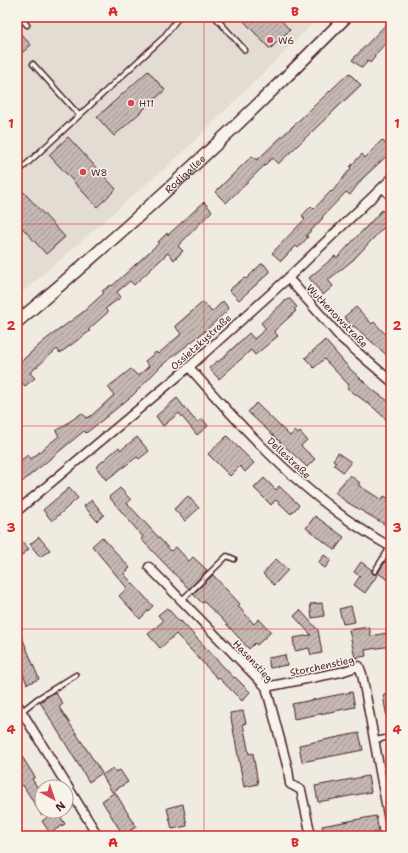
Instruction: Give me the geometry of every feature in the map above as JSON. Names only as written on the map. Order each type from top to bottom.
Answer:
[{"type":"main road","name":"Rodigallee","points":[[17,322],[187,172],[286,78],[346,17]]},
{"type":"street","name":"Ossietzkystraße","points":[[17,511],[189,367],[288,278],[391,179]]},
{"type":"street","points":[[383,188],[391,196]]},
{"type":"street","name":"Wuthenowstraße","points":[[288,278],[341,338],[391,381]]},
{"type":"street","name":"Dellestraße","points":[[189,367],[263,449],[316,497],[367,534],[391,547]]},
{"type":"street","name":"Hasenstieg","points":[[149,567],[266,687],[288,769],[290,784],[301,790],[312,836]]},
{"type":"street","name":"Storchenstieg","points":[[266,687],[341,672],[359,666],[362,674],[375,740],[391,831]]},
{"type":"street","points":[[17,704],[98,836]]},
{"type":"lane","points":[[20,17],[27,25]]},
{"type":"lane","points":[[17,173],[163,38],[179,17]]},
{"type":"lane","points":[[215,17],[245,50]]},
{"type":"lane","points":[[33,64],[79,116]]},
{"type":"lane","points":[[375,571],[391,547]]},
{"type":"lane","points":[[182,600],[227,556],[234,559]]},
{"type":"lane","points":[[22,711],[37,699],[76,675]]},
{"type":"lane","points":[[375,740],[391,737]]},
{"type":"shaded area","points":[[17,17],[320,17],[181,154],[17,297]]},
{"type":"building","name":"W6","points":[[240,17],[278,17],[290,30],[270,49]]},
{"type":"building","points":[[391,19],[391,47],[386,43],[374,56],[375,57],[370,63],[368,61],[362,68],[352,60]]},
{"type":"building","points":[[17,30],[31,45],[17,57]]},
{"type":"building","name":"H11","points":[[148,71],[165,90],[114,136],[97,117]]},
{"type":"building","points":[[349,73],[361,85],[278,164],[272,158],[226,203],[215,192],[252,156],[257,160]]},
{"type":"building","name":"W8","points":[[68,137],[116,189],[97,207],[49,155]]},
{"type":"building","points":[[382,140],[391,149],[391,152],[362,179],[350,195],[346,192],[322,217],[323,218],[306,236],[308,237],[298,248],[296,246],[281,261],[272,253],[305,219],[302,216],[311,206],[314,209],[331,191],[332,192],[351,168],[350,167],[362,154],[365,158]]},
{"type":"building","points":[[17,185],[65,237],[46,254],[17,222]]},
{"type":"building","points":[[204,202],[212,211],[178,246],[183,251],[174,260],[168,253],[134,285],[130,281],[117,292],[121,297],[105,309],[108,312],[88,330],[90,331],[60,353],[57,349],[30,373],[35,378],[25,386],[17,377],[17,365],[45,340],[83,312],[104,293],[102,291],[111,285],[112,286],[159,243],[158,242],[167,233],[168,235]]},
{"type":"building","points":[[382,210],[391,219],[391,223],[385,230],[383,228],[353,260],[328,280],[333,286],[323,295],[309,278],[335,256],[337,258]]},
{"type":"building","points":[[261,264],[264,264],[270,272],[239,300],[229,290],[244,278],[246,279]]},
{"type":"building","points":[[290,299],[297,307],[294,309],[296,311],[274,331],[278,336],[255,355],[251,350],[219,379],[209,368],[217,361],[218,362],[249,333],[254,339],[266,329],[261,323],[286,300]]},
{"type":"building","points":[[223,301],[229,309],[204,332],[162,365],[133,395],[86,433],[84,431],[17,486],[17,463],[28,455],[31,459],[59,436],[56,431],[82,413],[87,418],[91,416],[114,395],[108,387],[131,369],[138,376],[149,366],[145,361],[156,352],[158,354],[181,334],[175,326],[203,302],[212,312]]},
{"type":"building","points":[[356,307],[372,324],[374,322],[391,340],[391,359],[354,326],[353,327],[344,317]]},
{"type":"building","points":[[325,340],[349,368],[374,391],[391,403],[391,424],[374,408],[347,388],[349,385],[324,359],[314,368],[305,358]]},
{"type":"building","points":[[177,398],[193,418],[198,422],[202,418],[208,426],[197,435],[179,413],[163,426],[156,416]]},
{"type":"building","points":[[256,403],[290,436],[295,431],[298,434],[300,432],[307,440],[301,446],[315,459],[307,467],[248,412]]},
{"type":"building","points":[[227,436],[254,463],[245,472],[240,466],[230,476],[208,454]]},
{"type":"building","points":[[137,437],[149,451],[139,459],[137,457],[106,480],[96,467],[119,447],[121,450]]},
{"type":"building","points":[[338,453],[351,462],[343,472],[334,465],[336,462],[333,460]]},
{"type":"building","points":[[350,475],[360,483],[358,485],[382,500],[384,496],[391,500],[391,528],[345,501],[335,492]]},
{"type":"building","points":[[264,478],[276,490],[279,486],[299,505],[291,514],[276,500],[271,505],[254,488]]},
{"type":"building","points":[[69,488],[78,498],[52,521],[43,510]]},
{"type":"building","points":[[120,488],[131,500],[127,503],[171,551],[176,547],[189,561],[193,557],[207,570],[189,589],[141,539],[143,537],[109,497]]},
{"type":"building","points":[[188,496],[199,508],[185,521],[174,509]]},
{"type":"building","points":[[92,500],[104,515],[97,521],[84,506]]},
{"type":"building","points":[[315,516],[344,537],[335,550],[306,528]]},
{"type":"building","points":[[17,536],[29,549],[21,556],[17,551]]},
{"type":"building","points":[[39,537],[50,550],[40,557],[30,544]]},
{"type":"building","points":[[102,537],[130,568],[124,574],[153,606],[140,619],[119,596],[127,588],[92,546]]},
{"type":"building","points":[[324,555],[331,560],[325,568],[318,563]]},
{"type":"building","points":[[276,559],[288,570],[274,585],[263,574]]},
{"type":"building","points":[[361,562],[372,570],[373,574],[378,574],[365,593],[354,585],[360,576],[354,572]]},
{"type":"building","points":[[385,562],[391,565],[391,582],[378,573]]},
{"type":"building","points":[[213,575],[240,604],[238,606],[254,624],[259,619],[271,632],[257,645],[255,643],[249,649],[221,618],[193,594]]},
{"type":"building","points":[[322,603],[324,616],[312,618],[310,604]]},
{"type":"building","points":[[351,606],[355,622],[343,624],[339,609]]},
{"type":"building","points":[[167,608],[234,678],[235,677],[250,692],[242,701],[219,678],[218,679],[176,634],[160,648],[148,634],[163,621],[158,615]]},
{"type":"building","points":[[300,610],[318,630],[322,653],[311,655],[309,648],[295,651],[293,638],[311,635],[294,616]]},
{"type":"building","points":[[17,625],[39,679],[27,684],[17,659]]},
{"type":"building","points":[[369,627],[371,636],[387,633],[387,637],[390,637],[391,646],[365,650],[366,656],[355,658],[349,630]]},
{"type":"building","points":[[285,655],[287,665],[270,668],[268,658]]},
{"type":"building","points":[[55,692],[63,704],[59,707],[102,773],[89,782],[40,702]]},
{"type":"building","points":[[352,692],[355,707],[294,719],[292,704]]},
{"type":"building","points":[[391,693],[391,718],[387,718],[383,695]]},
{"type":"building","points":[[243,711],[246,723],[243,724],[249,754],[253,753],[258,784],[244,787],[230,713]]},
{"type":"building","points":[[359,733],[363,750],[302,762],[299,745]]},
{"type":"building","points":[[17,749],[35,777],[32,779],[34,782],[34,803],[23,785],[17,788]]},
{"type":"building","points":[[113,768],[116,772],[120,770],[128,782],[112,792],[102,775]]},
{"type":"building","points":[[368,776],[371,792],[318,802],[315,786]]},
{"type":"building","points":[[115,792],[136,827],[123,835],[102,801]]},
{"type":"building","points":[[183,804],[187,826],[172,829],[167,808]]},
{"type":"building","points":[[376,816],[379,832],[359,836],[324,836],[322,826]]},
{"type":"building","points":[[45,819],[62,819],[65,824],[50,833],[42,821]]},
{"type":"place","name":"W6","points":[[270,40]]},
{"type":"place","name":"H11","points":[[131,103]]},
{"type":"place","name":"W8","points":[[83,172]]}]
